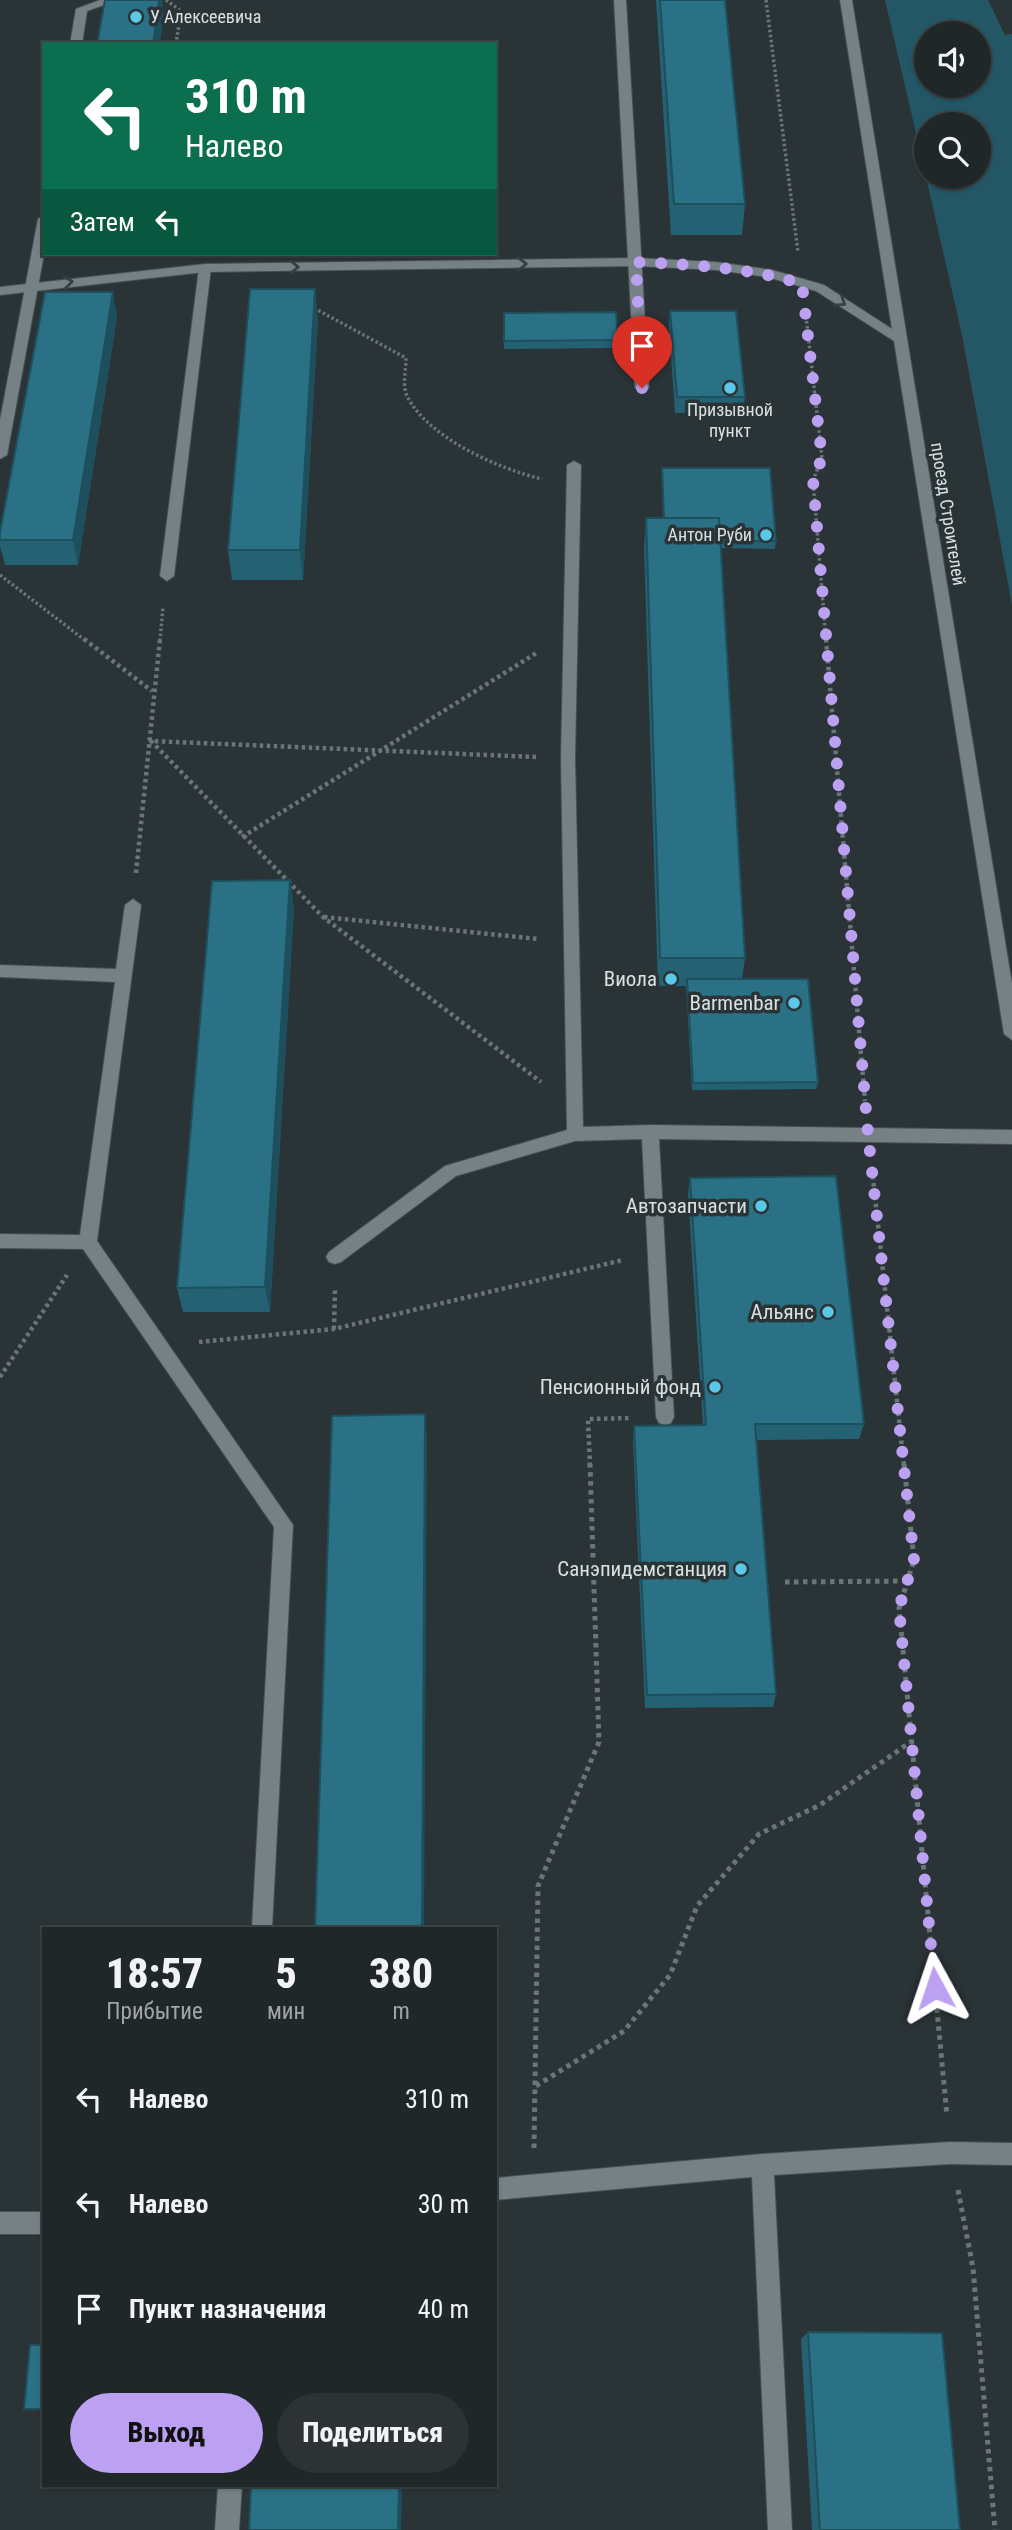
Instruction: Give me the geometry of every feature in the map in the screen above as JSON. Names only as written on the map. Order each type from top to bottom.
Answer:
[{"type":"street","points":[[76,42],[82,9],[112,0]]},
{"type":"street","points":[[620,0],[642,388]]},
{"type":"street","name":"проезд Строителей","points":[[846,0],[1012,1034]]},
{"type":"street","points":[[0,455],[42,230]]},
{"type":"street","points":[[0,291],[205,268],[636,262],[716,266],[768,273],[820,288],[901,340]]},
{"type":"street","points":[[167,576],[205,268]]},
{"type":"street","points":[[575,465],[568,758],[575,1134]]},
{"type":"street","points":[[133,905],[88,1242],[284,1525],[262,1927]]},
{"type":"street","points":[[0,971],[124,976]]},
{"type":"street","points":[[650,1132],[664,1417]]},
{"type":"street","points":[[335,1257],[451,1171],[575,1134],[650,1132],[1012,1137]]},
{"type":"street","points":[[0,1241],[88,1242]]},
{"type":"street","points":[[497,2189],[762,2165],[950,2153],[1012,2154]]},
{"type":"street","points":[[762,2165],[780,2530]]},
{"type":"street","points":[[0,2223],[42,2223]]},
{"type":"street","points":[[227,2530],[230,2487]]},
{"type":"path","points":[[166,0],[181,11],[176,42]]},
{"type":"path","points":[[766,0],[822,458],[813,480],[868,1134],[914,1560],[899,1608],[950,2153],[973,2268],[995,2530]]},
{"type":"path","points":[[308,267],[306,293],[312,307],[406,358],[406,393],[425,421],[481,457],[529,477],[574,484]]},
{"type":"path","points":[[0,575],[153,692]]},
{"type":"path","points":[[133,905],[167,576]]},
{"type":"path","points":[[242,837],[538,652],[571,642]]},
{"type":"path","points":[[151,741],[568,758]]},
{"type":"path","points":[[151,741],[323,917],[575,1108]]},
{"type":"path","points":[[323,917],[570,942]]},
{"type":"path","points":[[0,1377],[88,1242]]},
{"type":"path","points":[[160,1346],[334,1329],[657,1252]]},
{"type":"path","points":[[334,1329],[335,1257]]},
{"type":"path","points":[[533,2184],[538,1886],[598,1742],[588,1419],[664,1417]]},
{"type":"path","points":[[786,1582],[908,1581]]},
{"type":"path","points":[[535,2086],[624,2031],[670,1975],[697,1906],[760,1834],[820,1805],[912,1741]]},
{"type":"shaded area","points":[[885,0],[988,0],[1005,35],[1012,34],[1012,605],[962,335],[929,189],[991,189],[991,112],[914,112],[914,124]]},
{"type":"building","points":[[105,0],[159,0],[153,42],[97,42]]},
{"type":"building","points":[[660,0],[725,0],[745,204],[674,204]]},
{"type":"building","points":[[250,289],[315,289],[300,550],[228,550]]},
{"type":"building","points":[[45,292],[113,292],[73,540],[0,540],[0,532]]},
{"type":"building","points":[[670,311],[736,311],[745,397],[677,397]]},
{"type":"building","points":[[616,312],[618,340],[504,341],[504,313]]},
{"type":"building","points":[[662,468],[770,468],[776,541],[720,541],[719,518],[664,518]]},
{"type":"building","points":[[646,518],[719,518],[745,958],[660,958]]},
{"type":"building","points":[[290,880],[265,1287],[177,1288],[212,881]]},
{"type":"building","points":[[687,979],[808,979],[818,1082],[693,1083]]},
{"type":"building","points":[[836,1176],[864,1424],[755,1424],[776,1694],[647,1695],[634,1426],[706,1425],[690,1178]]},
{"type":"building","points":[[425,1414],[422,1927],[315,1927],[332,1416]]},
{"type":"building","points":[[808,2332],[942,2333],[960,2530],[820,2530]]},
{"type":"building","points":[[30,2345],[42,2345],[42,2409],[24,2409]]},
{"type":"building","points":[[251,2487],[399,2487],[398,2530],[249,2530]]},
{"type":"place","name":"У Алексеевича","points":[[136,17]]},
{"type":"place","name":"Призывной пункт","points":[[730,388]]},
{"type":"place","name":"Антон Руби","points":[[766,535]]},
{"type":"place","name":"Виола","points":[[671,979]]},
{"type":"place","name":"Barmenbar","points":[[794,1003]]},
{"type":"place","name":"Автозапчасти","points":[[761,1206]]},
{"type":"place","name":"Альянс","points":[[828,1312]]},
{"type":"place","name":"Пенсионный фонд","points":[[715,1387]]},
{"type":"place","name":"Санэпидемстанция","points":[[741,1569]]},
{"type":"route","points":[[642,388],[636,262],[716,266],[768,273],[802,284],[822,458],[813,480],[868,1134],[914,1560],[899,1608],[935,1988]]}]
